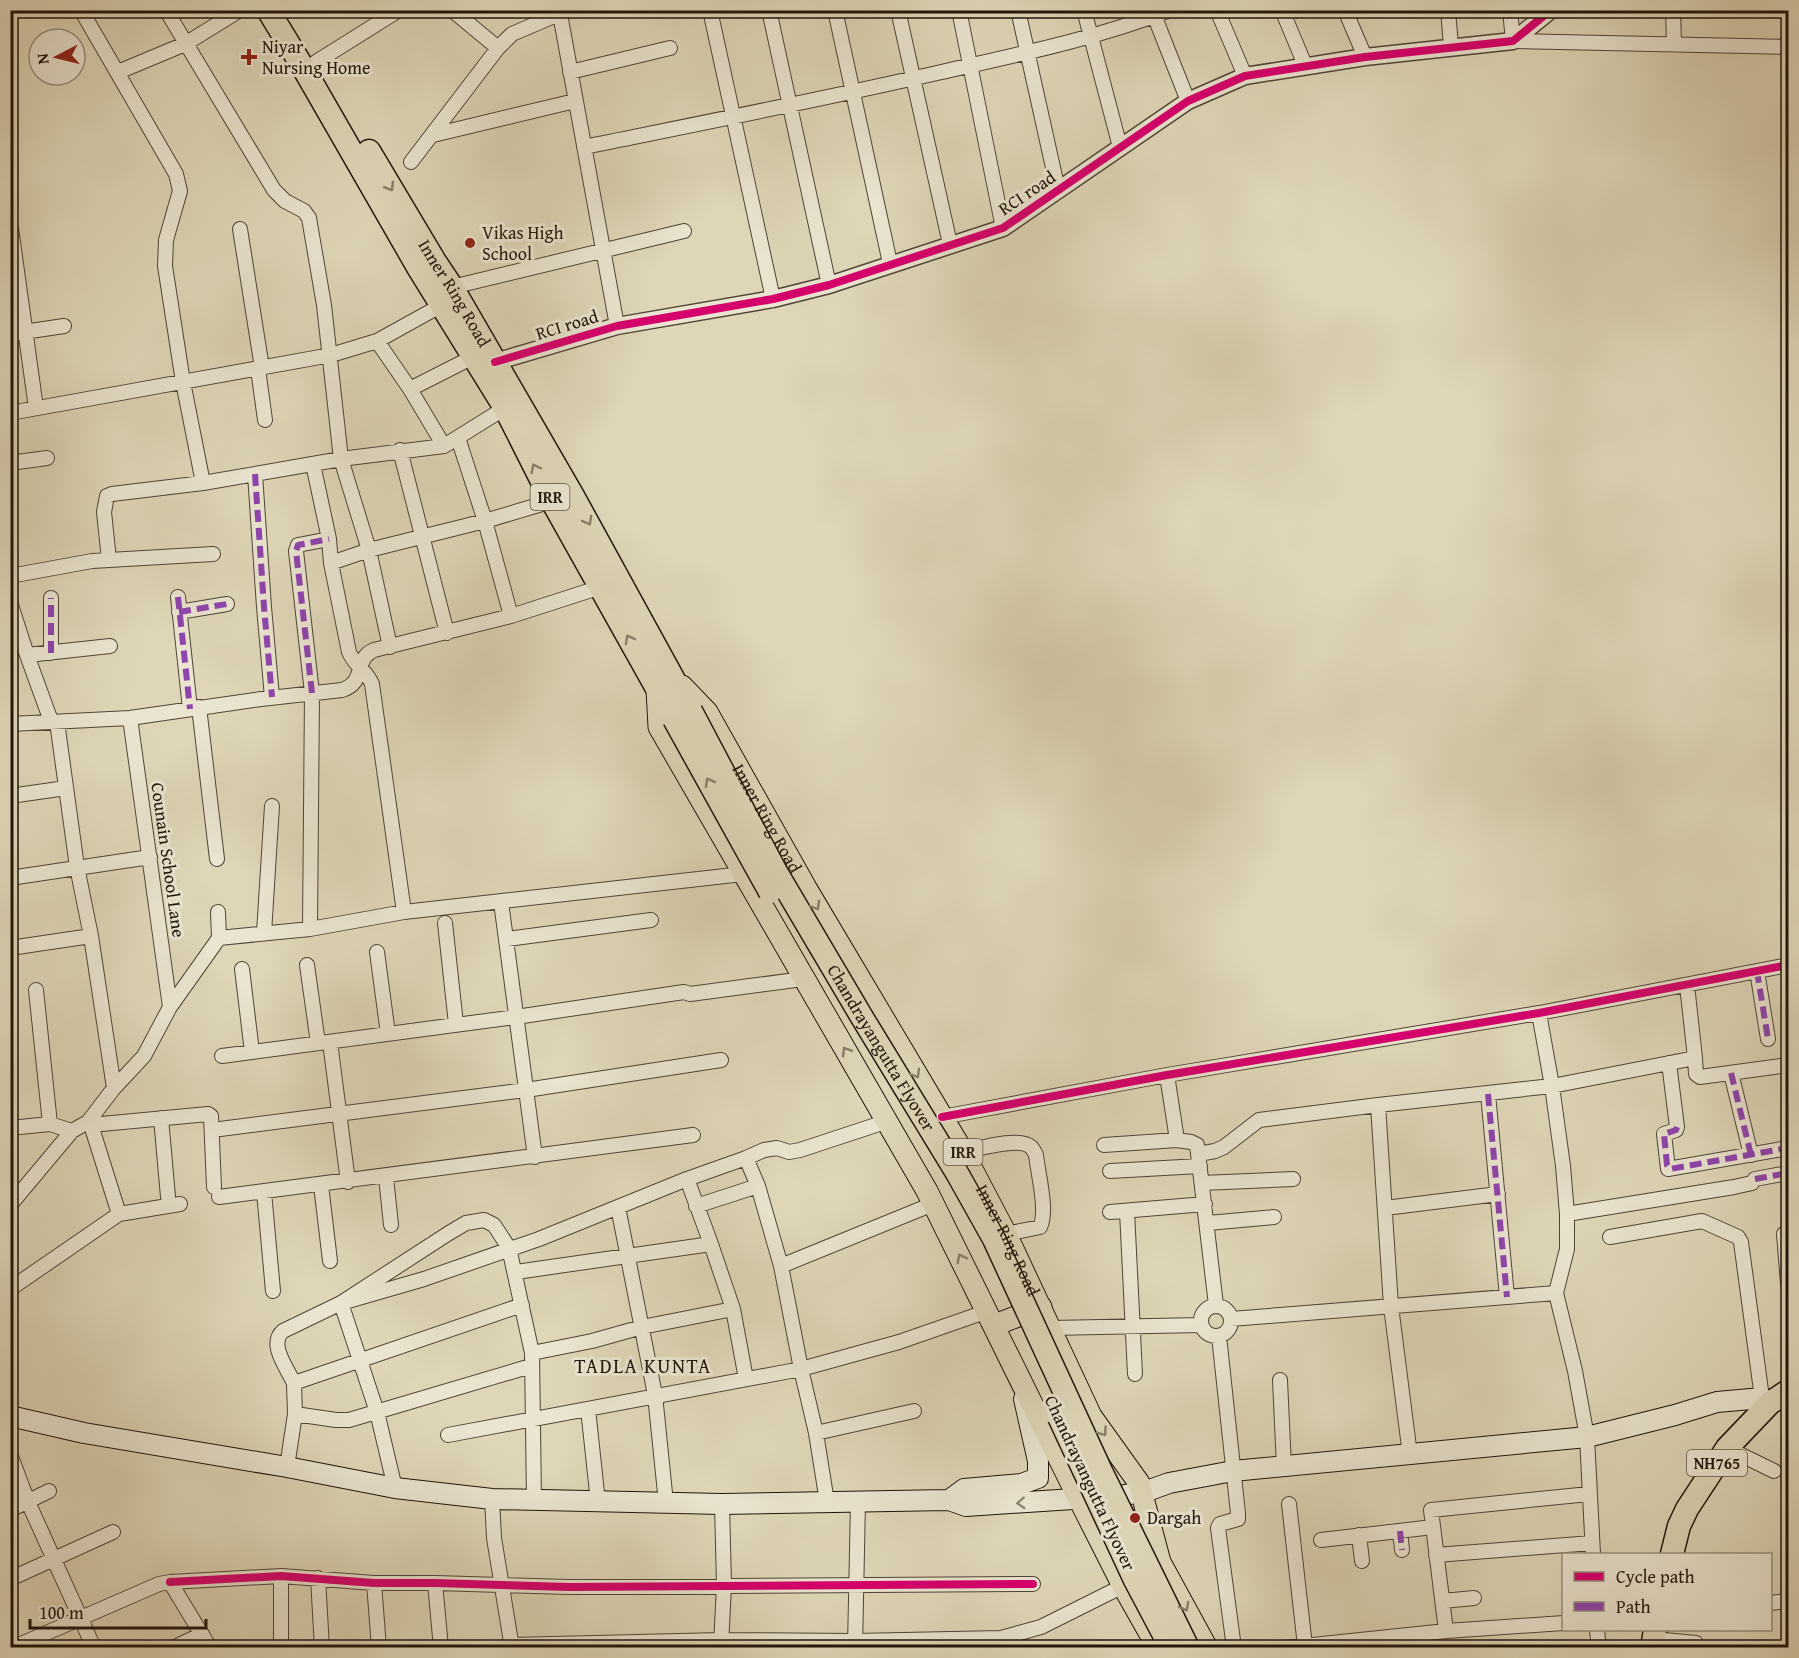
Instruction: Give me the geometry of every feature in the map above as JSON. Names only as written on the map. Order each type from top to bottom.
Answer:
[{"type":"highway","name":"Inner Ring Road","points":[[268,10],[484,359],[573,496],[610,584]]},
{"type":"highway","name":"Inner Ring Road","points":[[285,10],[434,260],[447,296]]},
{"type":"highway","name":"Inner Ring Road","points":[[484,359],[504,408],[552,501],[610,584],[666,685]]},
{"type":"highway","name":"Chandrayangutta Flyover","points":[[666,685],[783,913],[982,1247],[1135,1580],[1171,1647]]},
{"type":"highway","name":"Chandrayangutta Flyover","points":[[682,715],[874,1039],[957,1173],[994,1239],[1101,1471],[1188,1647]]},
{"type":"highway","name":"NH765","points":[[1672,1553],[1679,1526],[1687,1509],[1727,1448],[1773,1397]]},
{"type":"main road","name":"Inner Ring Road","points":[[1158,1647],[1079,1499],[933,1203],[660,727],[666,685],[707,712],[806,888],[963,1152],[1006,1234],[1091,1416],[1139,1483],[1160,1562],[1207,1647]]},
{"type":"main road","points":[[949,1500],[964,1489],[1021,1484],[1038,1478],[1038,1461],[1025,1401],[999,1348],[994,1324],[1041,1307]]},
{"type":"main road","points":[[10,1416],[84,1433],[287,1467],[395,1488],[492,1499],[722,1504],[949,1500],[966,1506],[1079,1499],[1142,1492],[1169,1483],[1233,1471],[1587,1437],[1717,1402],[1773,1397]]},
{"type":"street","points":[[81,10],[176,174],[180,191],[166,240],[165,266],[183,382],[204,483]]},
{"type":"street","points":[[166,10],[274,190],[285,201],[298,206],[309,218],[331,355],[341,459],[369,550],[390,647]]},
{"type":"street","points":[[118,72],[185,44],[240,10]]},
{"type":"street","points":[[316,62],[399,10]]},
{"type":"street","points":[[452,10],[498,48]]},
{"type":"street","points":[[710,10],[773,299]]},
{"type":"street","points":[[769,10],[829,285]]},
{"type":"street","points":[[835,10],[890,263]]},
{"type":"street","points":[[898,10],[950,244]]},
{"type":"street","points":[[959,10],[1003,228]]},
{"type":"street","points":[[1018,10],[1058,190]]},
{"type":"street","points":[[1084,10],[1120,147]]},
{"type":"street","points":[[584,147],[1028,53],[1091,37],[1170,10]]},
{"type":"street","points":[[1217,10],[1245,76]]},
{"type":"street","points":[[1282,10],[1305,66]]},
{"type":"street","points":[[1345,10],[1365,57]]},
{"type":"street","points":[[1448,10],[1451,46]]},
{"type":"street","points":[[1510,10],[1513,40]]},
{"type":"street","points":[[1513,40],[1551,10]]},
{"type":"street","points":[[1673,10],[1674,44]]},
{"type":"street","points":[[411,162],[498,48],[512,34],[563,12],[570,72],[617,326]]},
{"type":"street","points":[[1153,14],[1188,101]]},
{"type":"street","points":[[1513,40],[1788,47]]},
{"type":"street","name":"RCI road","points":[[484,359],[617,326],[773,299],[829,285],[890,263],[991,233],[1003,228],[1188,101],[1245,76],[1365,57],[1513,40]]},
{"type":"street","points":[[570,72],[670,48]]},
{"type":"street","points":[[433,135],[575,100]]},
{"type":"street","points":[[11,228],[36,408]]},
{"type":"street","points":[[240,229],[265,420]]},
{"type":"street","points":[[10,412],[331,355],[377,341],[447,296],[602,250],[684,231]]},
{"type":"street","points":[[10,334],[64,326]]},
{"type":"street","points":[[377,341],[410,389],[444,446]]},
{"type":"street","points":[[410,389],[484,359]]},
{"type":"street","points":[[109,560],[104,512],[107,496],[112,494],[204,483],[400,450],[444,446],[504,408]]},
{"type":"street","points":[[458,438],[485,521],[511,616]]},
{"type":"street","points":[[400,450],[447,633]]},
{"type":"street","points":[[10,463],[47,459]]},
{"type":"street","points":[[313,464],[349,652],[353,662],[361,668],[372,684],[404,912]]},
{"type":"street","points":[[255,474],[273,697]]},
{"type":"street","points":[[331,563],[369,550],[485,521],[552,501]]},
{"type":"street","points":[[310,929],[312,693],[296,551],[298,545],[329,539]]},
{"type":"street","points":[[10,576],[92,561],[213,554]]},
{"type":"street","points":[[10,724],[130,718],[351,687],[357,681],[366,654],[511,616],[610,584]]},
{"type":"street","points":[[178,597],[217,859]]},
{"type":"street","points":[[51,598],[51,652]]},
{"type":"street","points":[[179,612],[227,604]]},
{"type":"street","points":[[11,605],[14,626],[54,722],[77,867],[91,936],[114,1088]]},
{"type":"street","points":[[27,655],[111,646]]},
{"type":"street","name":"Counain School Lane","points":[[130,718],[170,1007]]},
{"type":"street","points":[[10,796],[66,788]]},
{"type":"street","points":[[264,933],[272,806]]},
{"type":"street","points":[[10,878],[150,857]]},
{"type":"street","points":[[219,939],[310,929],[404,912],[743,874]]},
{"type":"street","points":[[501,902],[535,1157]]},
{"type":"street","points":[[89,1124],[114,1088],[144,1056],[170,1007],[219,939],[218,912]]},
{"type":"street","points":[[507,939],[651,920]]},
{"type":"street","points":[[444,923],[456,1024]]},
{"type":"street","points":[[10,948],[91,936]]},
{"type":"street","points":[[377,952],[388,1034]]},
{"type":"street","points":[[308,965],[339,1114],[348,1182]]},
{"type":"street","points":[[942,1117],[1167,1075],[1539,1013],[1788,965]]},
{"type":"street","points":[[242,969],[252,1052]]},
{"type":"street","points":[[1757,971],[1768,1039]]},
{"type":"street","points":[[222,1056],[684,992],[690,994],[801,975]]},
{"type":"street","points":[[1687,985],[1696,1074],[1700,1077],[1788,1065]]},
{"type":"street","points":[[36,990],[50,1124]]},
{"type":"street","points":[[1436,1555],[1593,1549],[1587,1437],[1575,1371],[1556,1293],[1567,1249],[1567,1214],[1552,1086],[1539,1013]]},
{"type":"street","points":[[1110,1171],[1199,1160],[1224,1147],[1259,1120],[1552,1086],[1695,1058]]},
{"type":"street","points":[[220,1130],[526,1090],[721,1060]]},
{"type":"street","points":[[1669,1063],[1677,1127],[1676,1130],[1664,1134],[1668,1169],[1782,1149],[1788,1151]]},
{"type":"street","points":[[1731,1073],[1751,1155]]},
{"type":"street","points":[[1167,1075],[1178,1140]]},
{"type":"street","points":[[1488,1094],[1507,1297]]},
{"type":"street","points":[[1378,1105],[1391,1306],[1410,1455]]},
{"type":"street","points":[[10,1205],[72,1131],[89,1124],[207,1114],[211,1116],[217,1192],[264,1192],[348,1182],[693,1135]]},
{"type":"street","points":[[10,1289],[119,1214],[174,1201],[161,1118]]},
{"type":"street","points":[[287,1467],[295,1414],[294,1383],[276,1344],[278,1335],[306,1318],[341,1303],[424,1279],[539,1239],[770,1148],[789,1152],[800,1150],[888,1121]]},
{"type":"street","points":[[10,1128],[50,1124],[72,1131]]},
{"type":"street","points":[[89,1124],[119,1214]]},
{"type":"street","points":[[1104,1145],[1178,1140],[1195,1144],[1208,1223],[1216,1305]]},
{"type":"street","points":[[963,1152],[1014,1142],[1032,1147],[1036,1155],[1043,1221],[1040,1227],[1034,1230],[1006,1234]]},
{"type":"street","points":[[746,1158],[758,1186],[782,1266],[801,1369],[816,1433],[826,1502]]},
{"type":"street","points":[[1567,1214],[1734,1187],[1752,1183],[1755,1179],[1788,1173]]},
{"type":"street","points":[[386,1177],[391,1225]]},
{"type":"street","points":[[687,1179],[733,1309],[746,1379]]},
{"type":"street","points":[[1202,1183],[1293,1179]]},
{"type":"street","points":[[321,1185],[330,1262]]},
{"type":"street","points":[[696,1206],[758,1186]]},
{"type":"street","points":[[264,1192],[273,1291]]},
{"type":"street","points":[[1385,1208],[1498,1194]]},
{"type":"street","points":[[782,1266],[933,1203]]},
{"type":"street","points":[[1110,1212],[1205,1204]]},
{"type":"street","points":[[618,1207],[656,1395],[666,1503]]},
{"type":"street","points":[[1127,1211],[1135,1374]]},
{"type":"street","points":[[1208,1223],[1274,1217]]},
{"type":"street","points":[[341,1303],[466,1223],[484,1220],[494,1225],[509,1248],[516,1272],[531,1359],[534,1501]]},
{"type":"street","points":[[1610,1237],[1702,1221],[1738,1237],[1741,1242],[1773,1397]]},
{"type":"street","points":[[1784,1234],[1788,1283]]},
{"type":"street","points":[[516,1272],[711,1244]]},
{"type":"street","points":[[1231,1319],[1556,1293]]},
{"type":"street","points":[[341,1303],[377,1412],[395,1488]]},
{"type":"street","points":[[294,1383],[522,1305]]},
{"type":"street","points":[[1051,1328],[1201,1325],[1210,1335],[1219,1336],[1230,1328],[1231,1319],[1228,1311],[1216,1305]]},
{"type":"street","points":[[1201,1325],[1204,1312],[1216,1305]]},
{"type":"street","points":[[295,1414],[350,1420],[531,1359],[592,1341],[642,1327],[733,1309]]},
{"type":"street","points":[[448,1434],[801,1369],[898,1342],[994,1324]]},
{"type":"street","points":[[1219,1336],[1238,1519],[1220,1524],[1218,1528],[1234,1647]]},
{"type":"street","points":[[1280,1380],[1284,1467]]},
{"type":"street","points":[[588,1409],[598,1502]]},
{"type":"street","points":[[816,1433],[914,1411]]},
{"type":"street","points":[[1727,1448],[1774,1471]]},
{"type":"street","points":[[10,1454],[28,1502],[94,1647]]},
{"type":"street","points":[[10,1510],[49,1491]]},
{"type":"street","points":[[1446,1631],[1432,1510],[1589,1494]]},
{"type":"street","points":[[492,1499],[494,1538],[511,1646],[1002,1643],[1041,1627],[1124,1586]]},
{"type":"street","points":[[854,1644],[858,1501]]},
{"type":"street","points":[[721,1644],[724,1585],[722,1504]]},
{"type":"street","points":[[1289,1504],[1305,1646]]},
{"type":"street","points":[[1321,1540],[1433,1527]]},
{"type":"street","points":[[1400,1531],[1402,1550]]},
{"type":"street","points":[[10,1579],[113,1532]]},
{"type":"street","points":[[1359,1536],[1362,1561]]},
{"type":"street","points":[[12,1647],[159,1584],[170,1582],[282,1576],[374,1583],[435,1582],[569,1587],[1033,1584]]},
{"type":"street","points":[[281,1647],[282,1576]]},
{"type":"street","points":[[318,1578],[322,1647]]},
{"type":"street","points":[[170,1582],[210,1647]]},
{"type":"street","points":[[435,1582],[441,1647]]},
{"type":"street","points":[[374,1583],[379,1647]]},
{"type":"street","points":[[1443,1601],[1474,1598]]},
{"type":"street","points":[[1772,1603],[1788,1601]]},
{"type":"street","points":[[1284,1647],[1446,1631],[1562,1623]]},
{"type":"street","points":[[1597,1631],[1599,1647]]},
{"type":"street","points":[[173,1647],[202,1634]]},
{"type":"street","points":[[1654,1639],[1696,1643]]},
{"type":"marked path","points":[[255,474],[272,697]]},
{"type":"marked path","points":[[312,693],[296,551],[298,545],[329,539]]},
{"type":"marked path","points":[[178,597],[190,709]]},
{"type":"marked path","points":[[51,598],[51,653]]},
{"type":"marked path","points":[[179,612],[227,604]]},
{"type":"marked path","points":[[10,626],[17,625]]},
{"type":"marked path","points":[[1757,971],[1768,1039]]},
{"type":"marked path","points":[[1731,1073],[1751,1155]]},
{"type":"marked path","points":[[1488,1094],[1507,1297]]},
{"type":"marked path","points":[[1677,1127],[1676,1130],[1664,1134],[1667,1165],[1670,1169],[1782,1149],[1788,1151]]},
{"type":"marked path","points":[[1755,1179],[1788,1173]]},
{"type":"marked path","points":[[1400,1531],[1402,1550]]},
{"type":"cycle path","points":[[495,362],[617,326],[773,299],[829,285],[1003,228],[1188,101],[1245,76],[1365,57],[1513,41],[1551,10]]},
{"type":"cycle path","points":[[942,1117],[1167,1075],[1539,1013],[1788,965]]},
{"type":"cycle path","points":[[170,1582],[281,1576],[374,1583],[569,1587],[1033,1584]]},
{"type":"place","name":"Niyar Nursing Home","points":[[249,57]]},
{"type":"place","name":"Vikas High School","points":[[470,243]]},
{"type":"place","name":"Dargah","points":[[1135,1518]]},
{"type":"district","name":"TADLA KUNTA","points":[[643,1366]]}]
